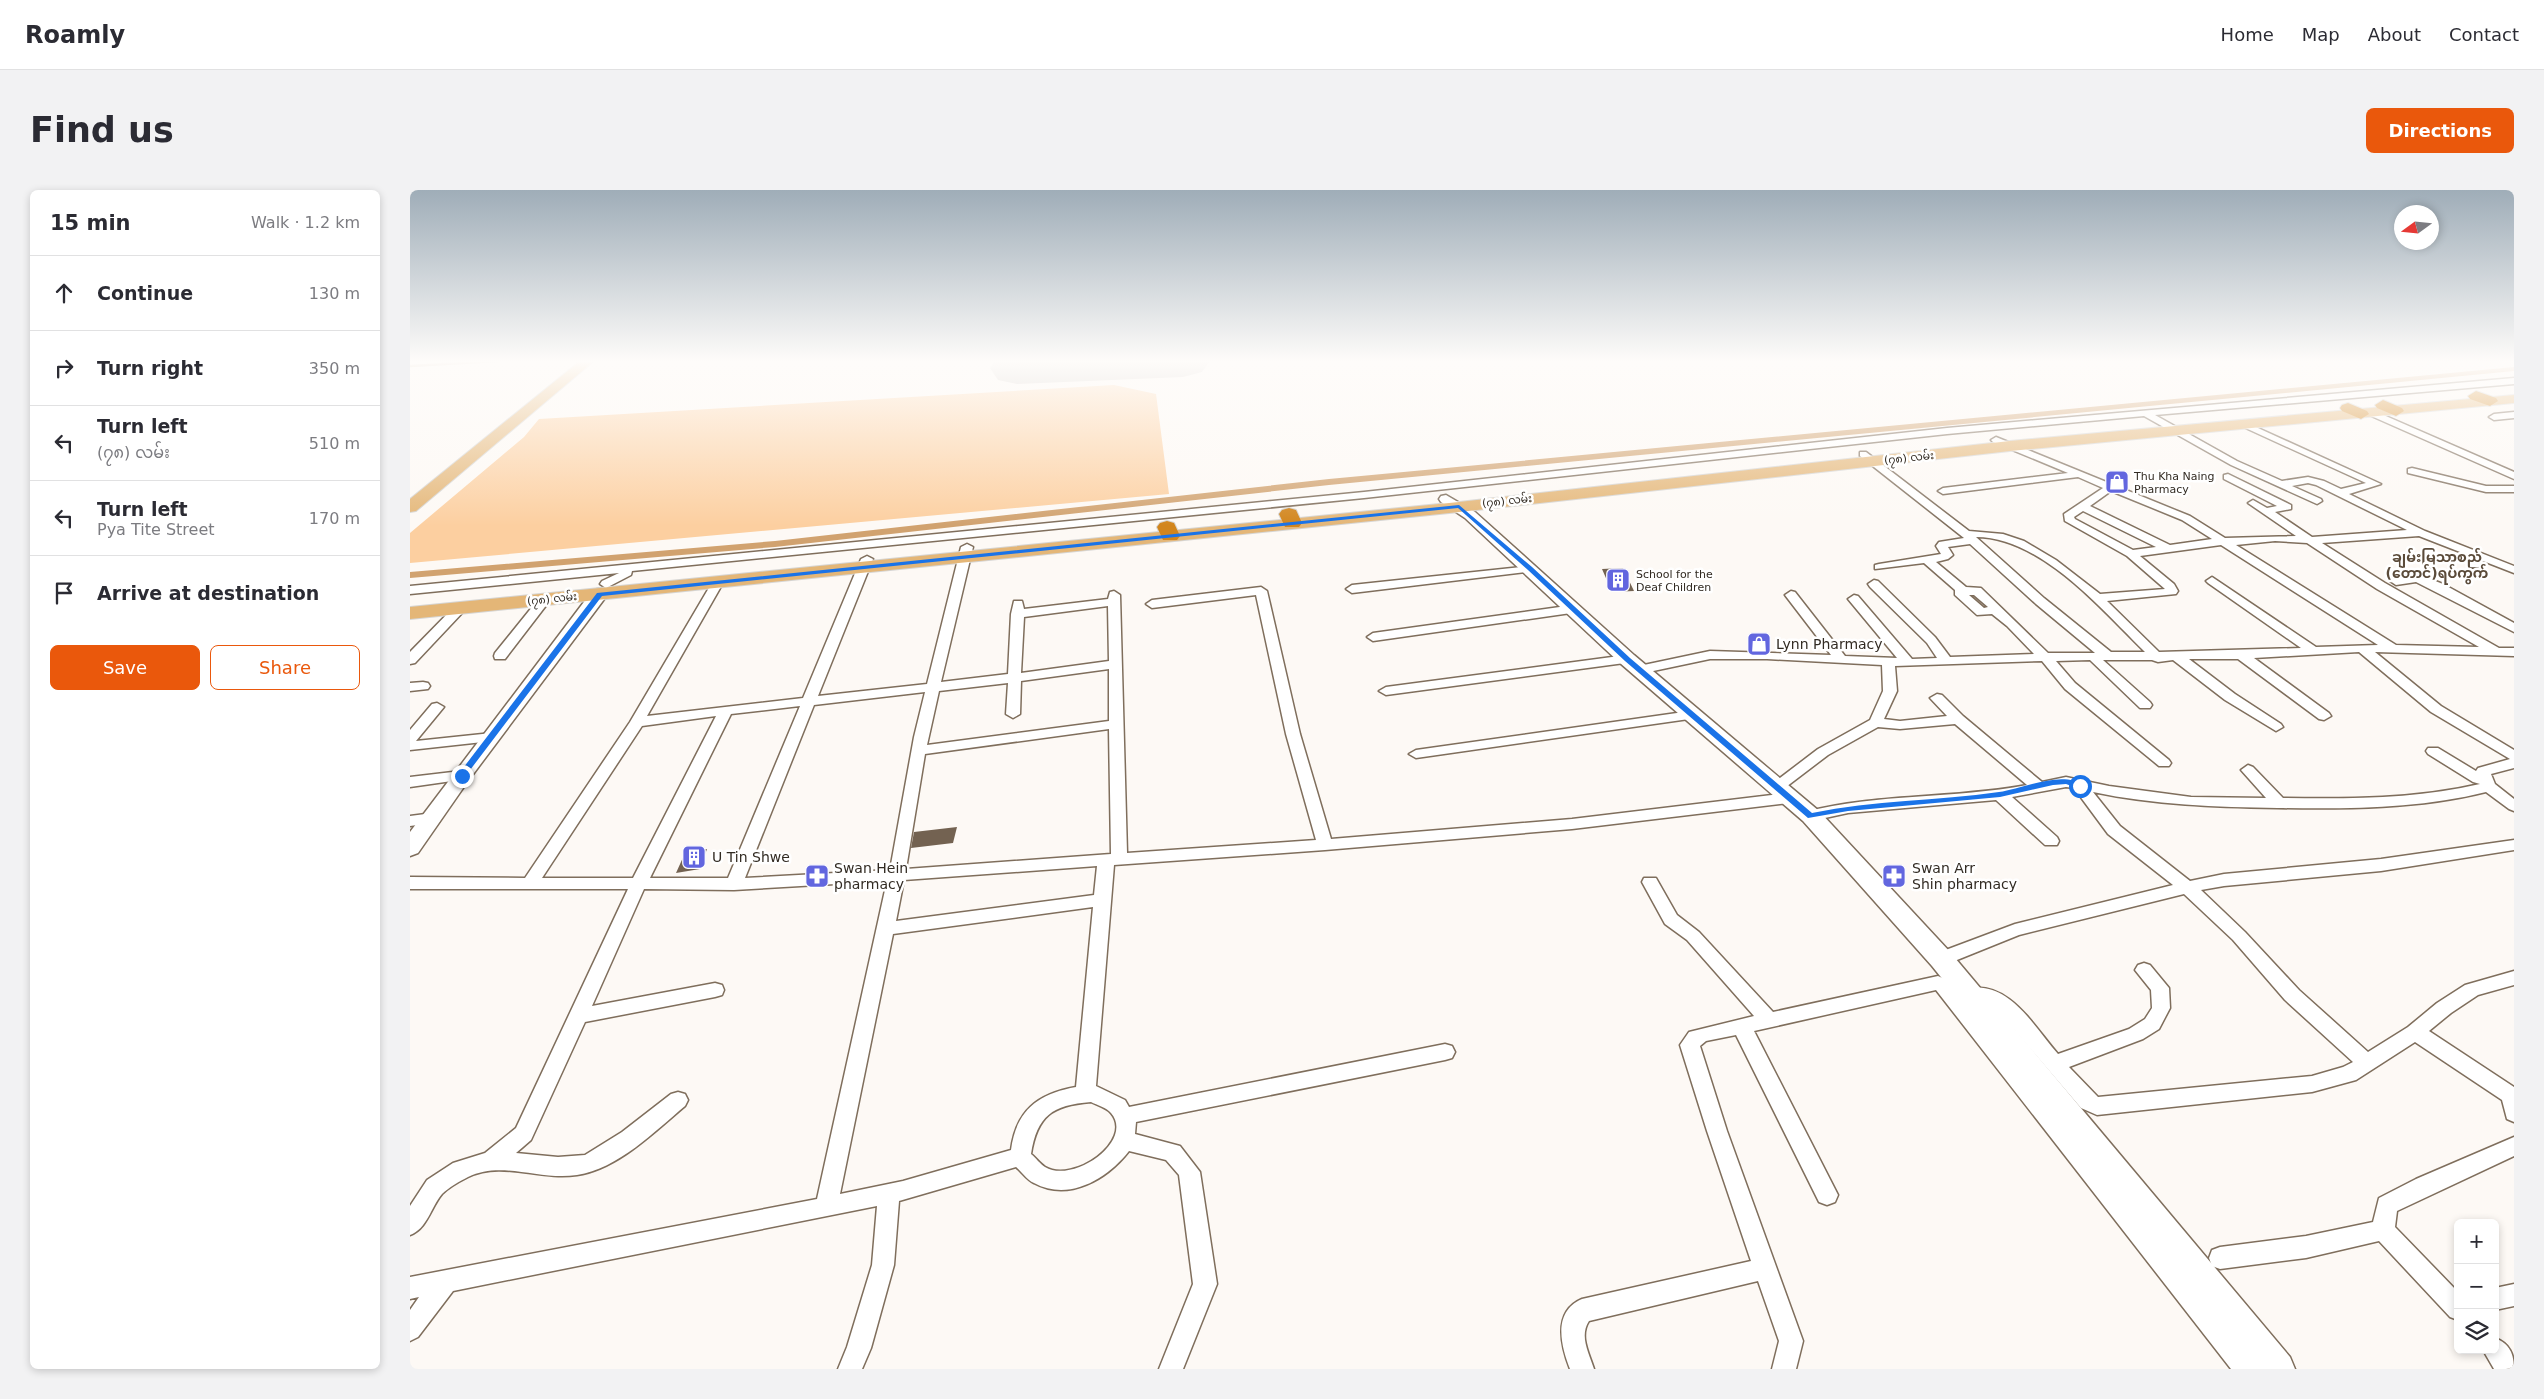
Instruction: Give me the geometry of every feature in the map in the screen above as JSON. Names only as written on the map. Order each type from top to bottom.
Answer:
[{"type":"main road","points":[[410,493],[506,416]]},
{"type":"main road","points":[[410,507],[521,416]]},
{"type":"main road","name":"(၇၈) လမ်း","points":[[410,613],[545,600],[603,589],[872,556],[967,552],[1452,503],[2003,443],[2313,416]]},
{"type":"main road","name":"(၇၈) လမ်း","points":[[2171,428],[2244,425],[2327,416]]},
{"type":"main road","name":"(၇၈) လမ်း","points":[[1452,503],[1726,469],[1868,458]]},
{"type":"main road","name":"(၇၈) လမ်း","points":[[410,603],[717,583],[872,556]]},
{"type":"street","points":[[410,590],[635,569],[872,556],[1364,495],[1713,456],[2125,416]]},
{"type":"street","points":[[2150,416],[2234,463],[2317,501]]},
{"type":"street","points":[[2384,416],[2514,476]]},
{"type":"street","points":[[2494,417],[2504,416]]},
{"type":"street","points":[[2244,425],[2376,484],[2339,493]]},
{"type":"street","points":[[2003,443],[2186,518],[2392,648]]},
{"type":"street","points":[[1713,456],[1726,469]]},
{"type":"street","points":[[1868,458],[1913,491],[1969,537],[2104,658]]},
{"type":"street","points":[[2412,471],[2486,489],[2514,489]]},
{"type":"street","points":[[1943,491],[2078,475]]},
{"type":"street","points":[[2228,477],[2287,507],[2266,511]]},
{"type":"street","points":[[2279,484],[2308,480],[2421,533],[2514,570]]},
{"type":"street","points":[[2097,598],[2172,591],[2131,554],[2070,521],[2068,516],[2109,488]]},
{"type":"street","points":[[1452,503],[1530,568],[1633,665],[1811,816],[1941,959],[2278,1369]]},
{"type":"street","points":[[2254,503],[2381,586],[2497,652]]},
{"type":"street","points":[[2082,506],[2169,549]]},
{"type":"street","points":[[2131,554],[2275,538],[2312,540],[2421,533]]},
{"type":"street","points":[[1879,567],[1927,560],[1946,555],[1943,544],[1969,537],[1997,535],[2025,546],[2059,567],[2097,598],[2158,658]]},
{"type":"street","points":[[826,1207],[897,875],[919,750],[943,644],[967,552]]},
{"type":"street","points":[[734,884],[872,556]]},
{"type":"street","points":[[1927,560],[1963,591],[1959,592],[1982,612],[1995,611],[2011,623],[2059,671],[2070,686],[2164,763]]},
{"type":"street","points":[[1352,589],[1530,568]]},
{"type":"street","points":[[410,848],[603,589],[635,569]]},
{"type":"street","points":[[2396,581],[2417,578],[2439,586],[2514,628]]},
{"type":"street","points":[[2212,581],[2314,651]]},
{"type":"street","points":[[529,884],[637,722],[717,583]]},
{"type":"street","points":[[1874,584],[1924,633],[1947,662]]},
{"type":"street","points":[[1152,604],[1261,591],[1294,734],[1325,845]]},
{"type":"street","points":[[1791,595],[1840,658]]},
{"type":"street","points":[[1013,714],[1018,609],[1114,599],[1116,724],[1112,859],[1104,900],[1085,1093]]},
{"type":"street","points":[[1854,599],[1908,663]]},
{"type":"street","points":[[500,656],[545,600]]},
{"type":"street","points":[[410,660],[460,608]]},
{"type":"street","points":[[1373,637],[1574,609]]},
{"type":"street","points":[[1386,691],[1710,655],[1767,655],[1908,663],[2044,656],[2104,658],[2132,656],[2158,658],[2362,648],[2514,652]]},
{"type":"street","points":[[2362,648],[2436,709],[2514,756]]},
{"type":"street","points":[[2240,655],[2324,716]]},
{"type":"street","points":[[2178,657],[2230,697],[2276,727]]},
{"type":"street","points":[[2104,658],[2096,660],[2100,666],[2145,705]]},
{"type":"street","points":[[1876,722],[1890,691],[1888,663]]},
{"type":"street","points":[[637,722],[810,700],[934,689],[1115,664]]},
{"type":"street","points":[[1937,698],[1958,719],[2037,786]]},
{"type":"street","points":[[410,739],[437,707]]},
{"type":"street","points":[[410,1225],[435,1187],[461,1170],[492,1160],[524,1134],[638,885],[726,710]]},
{"type":"street","points":[[1416,754],[1691,715]]},
{"type":"street","points":[[410,883],[734,884],[897,875],[1325,845],[1572,824],[1782,792],[1823,752],[1876,722],[1900,724],[1958,719]]},
{"type":"street","points":[[919,750],[1116,724]]},
{"type":"street","points":[[410,746],[492,737]]},
{"type":"street","points":[[2433,751],[2488,784],[2514,806]]},
{"type":"street","points":[[2488,784],[2483,771],[2514,763]]},
{"type":"street","points":[[2248,770],[2278,802]]},
{"type":"street","points":[[410,782],[462,776]]},
{"type":"street","points":[[1811,816],[1848,808],[2000,795],[2037,786],[2066,782],[2080,786],[2191,802],[2341,804],[2447,797],[2488,784]]},
{"type":"street","points":[[2080,786],[2114,830],[2187,888],[2239,936],[2292,995],[2367,1063]]},
{"type":"street","points":[[2000,795],[2050,841]]},
{"type":"street","points":[[410,821],[432,818]]},
{"type":"street","points":[[1941,959],[2015,930],[2224,880],[2381,865],[2514,844]]},
{"type":"street","points":[[1650,882],[1669,920],[1679,929],[1693,936],[1704,947],[1768,1020]]},
{"type":"street","points":[[886,929],[1104,900]]},
{"type":"street","points":[[2054,1064],[2136,1034],[2152,1024],[2161,1008],[2160,988],[2144,970]]},
{"type":"street","points":[[1970,995],[1991,996],[2001,1001],[2088,1102],[2097,1106],[2312,1084],[2349,1074],[2415,1032],[2444,1008],[2472,990],[2514,978]]},
{"type":"street","points":[[1784,1369],[1791,1341],[1716,1131],[1690,1045],[1696,1037],[1936,983],[1943,986],[2246,1369]]},
{"type":"street","points":[[579,1016],[715,990]]},
{"type":"street","points":[[1741,1026],[1827,1195]]},
{"type":"street","points":[[2415,1032],[2513,1102]]},
{"type":"street","points":[[1125,1116],[1445,1052]]},
{"type":"street","points":[[1093,1093],[1110,1098],[1122,1108],[1127,1124],[1124,1141],[1113,1158],[1096,1171],[1075,1180],[1054,1181],[1036,1175],[1020,1157],[1025,1130],[1036,1114],[1054,1101],[1073,1094],[1093,1093]]},
{"type":"street","points":[[492,1160],[566,1166],[587,1163],[610,1151],[678,1100]]},
{"type":"street","points":[[1124,1141],[1173,1152],[1189,1172],[1205,1284],[1170,1369]]},
{"type":"street","points":[[2383,1230],[2387,1205],[2424,1186],[2514,1146]]},
{"type":"street","points":[[410,1288],[889,1194],[1020,1157]]},
{"type":"street","points":[[850,1369],[859,1348],[883,1265],[889,1194]]},
{"type":"street","points":[[2220,1258],[2306,1247],[2383,1230]]},
{"type":"street","points":[[2383,1230],[2454,1304]]},
{"type":"street","points":[[1582,1369],[1571,1336],[1572,1323],[1582,1311],[1765,1269]]},
{"type":"street","points":[[410,1330],[447,1280]]},
{"type":"street","points":[[2499,1297],[2514,1295]]},
{"type":"street","points":[[2498,1354],[2510,1369]]},
{"type":"shaded area","points":[[589,416],[1159,416],[1169,494],[410,563],[410,533],[524,437],[539,419]]},
{"type":"building","name":"School for the Deaf Children","points":[[1623,568],[1634,591],[1612,592],[1602,569]]},
{"type":"building","points":[[957,827],[953,843],[911,848],[914,832]]},
{"type":"building","name":"U Tin Shwe","points":[[707,849],[700,869],[676,873],[685,853]]},
{"type":"waterway","points":[[410,575],[775,544],[1329,482],[2021,416]]},
{"type":"place","name":"Thu Kha Naing Pharmacy","points":[[2117,482]]},
{"type":"place","name":"School for the Deaf Children","points":[[1618,580]]},
{"type":"place","name":"Lynn Pharmacy","points":[[1759,644]]},
{"type":"place","name":"U Tin Shwe","points":[[694,857]]},
{"type":"place","name":"Swan Hein pharmacy","points":[[817,876]]},
{"type":"place","name":"Swan Arr Shin pharmacy","points":[[1894,876]]},
{"type":"district","name":"ချမ်းမြသာစည် (တောင်)ရပ်ကွက်","points":[[2437,566]]},
{"type":"route","points":[[462,776],[600,594],[1459,507],[1530,568],[1627,659],[1811,816],[1848,808],[1902,802],[2000,795],[2053,783],[2066,782],[2080,786]]}]
